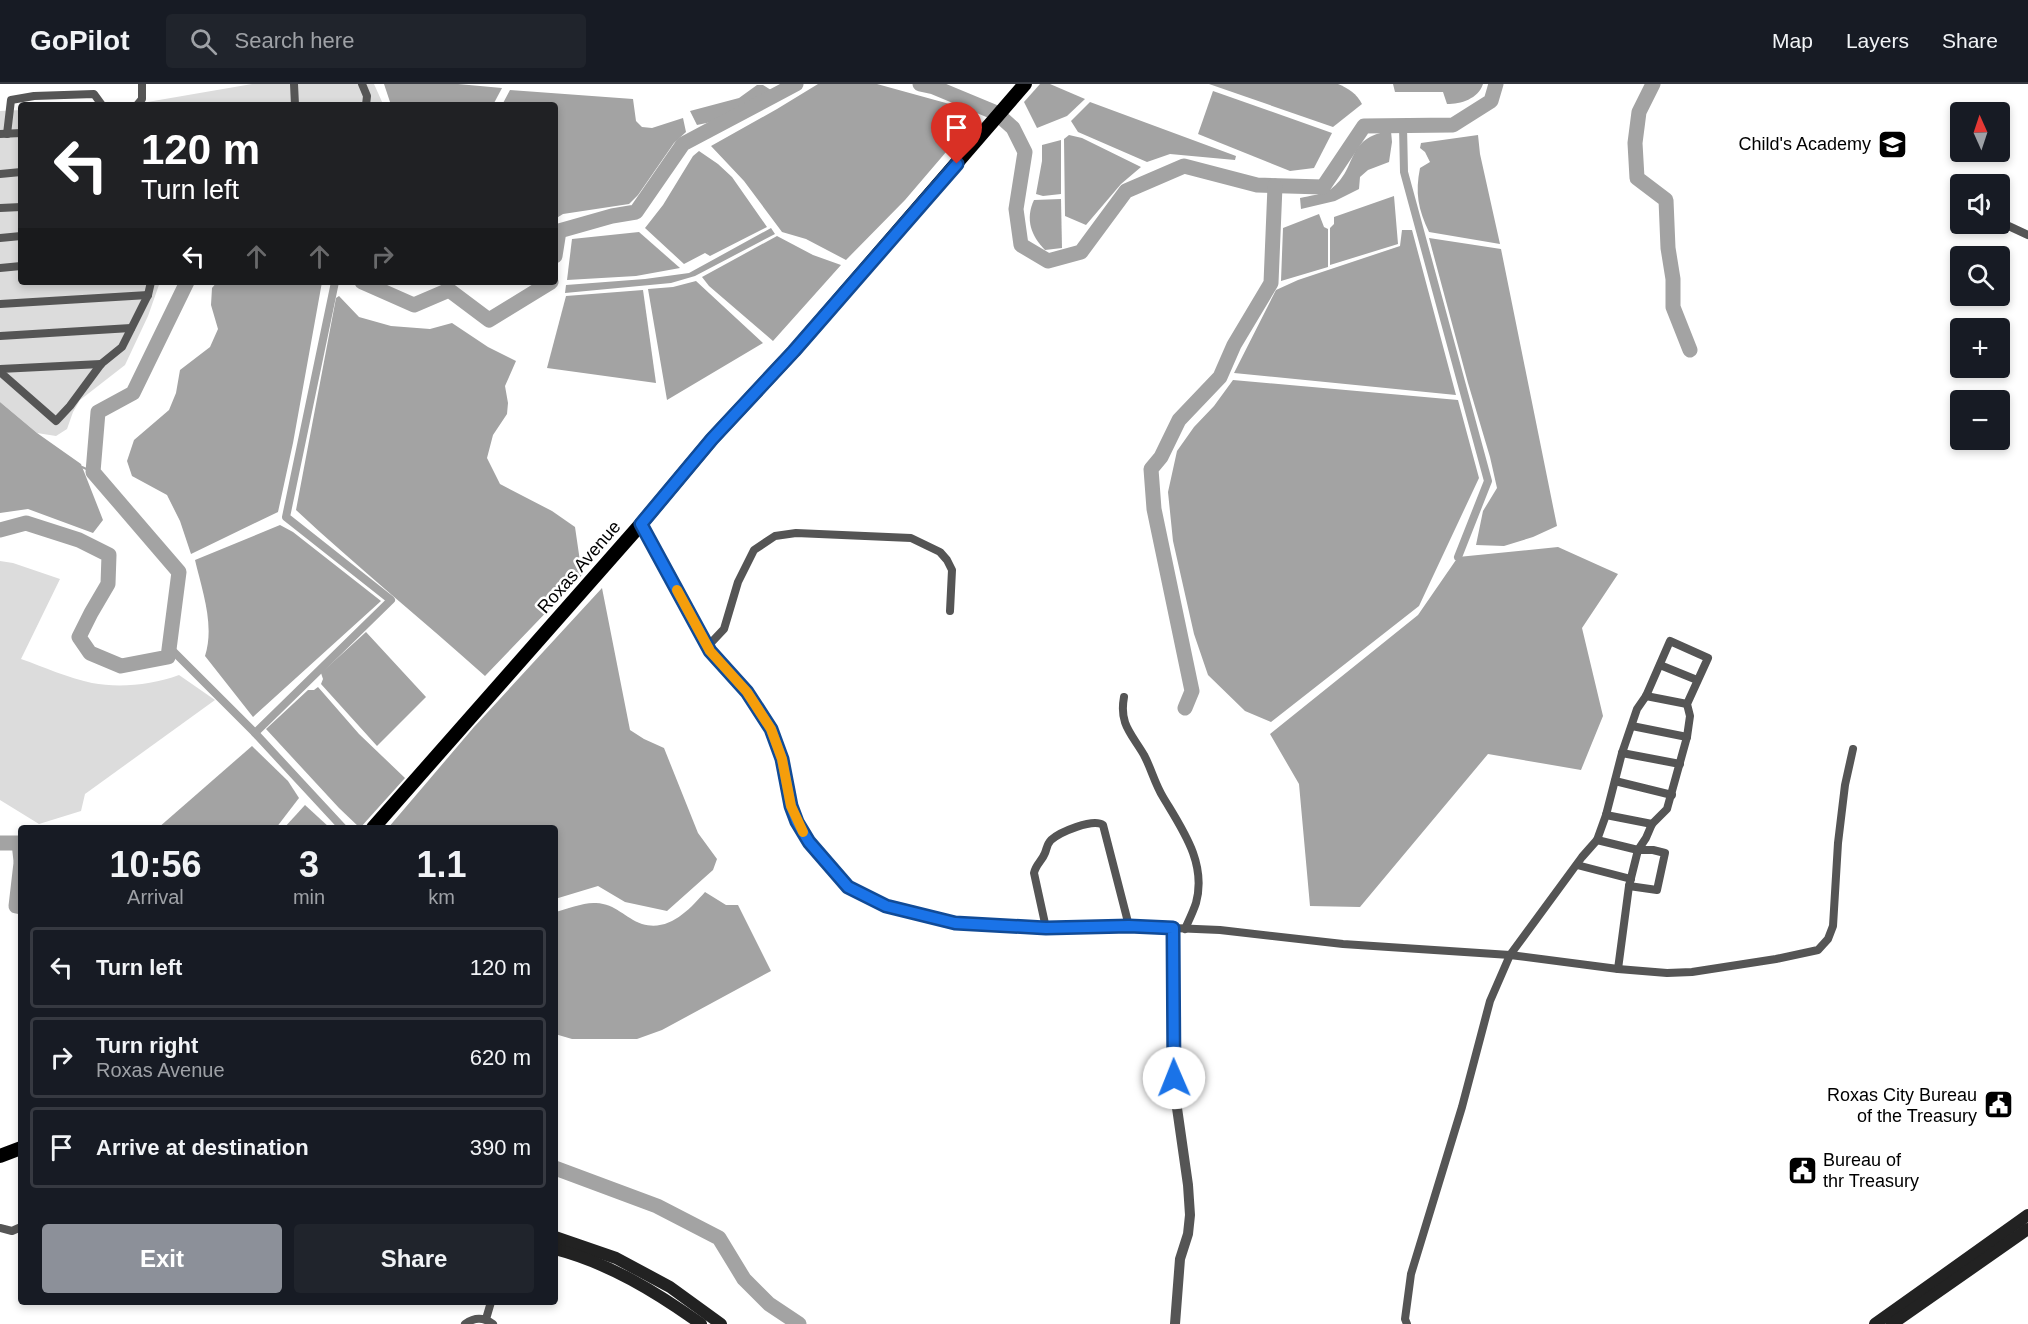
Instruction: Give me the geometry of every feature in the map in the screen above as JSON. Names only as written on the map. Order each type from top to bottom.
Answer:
[{"type":"main road","name":"Roxas Avenue","points":[[376,825],[1025,84]]},
{"type":"main road","points":[[0,1156],[18,1149]]},
{"type":"main road","points":[[1875,1324],[2028,1215]]},
{"type":"main road","points":[[1892,1324],[2028,1228]]},
{"type":"main road","points":[[558,1238],[616,1258],[670,1287],[721,1324]]},
{"type":"main road","points":[[558,1250],[609,1268],[663,1297],[701,1324]]},
{"type":"street","points":[[142,84],[143,102]]},
{"type":"street","points":[[294,84],[295,102]]},
{"type":"street","points":[[362,84],[367,96],[366,102]]},
{"type":"street","points":[[4,134],[11,100],[34,96],[94,94],[100,102]]},
{"type":"street","points":[[0,174],[18,172]]},
{"type":"street","points":[[0,208],[18,207]]},
{"type":"street","points":[[2010,227],[2028,236]]},
{"type":"street","points":[[0,238],[18,236]]},
{"type":"street","points":[[0,268],[18,266]]},
{"type":"street","points":[[0,370],[56,421],[101,364],[122,346],[148,295],[150,285]]},
{"type":"street","points":[[0,304],[148,295]]},
{"type":"street","points":[[0,336],[131,328]]},
{"type":"street","points":[[0,370],[101,364]]},
{"type":"street","points":[[641,524],[707,647],[760,710],[778,746],[791,806],[809,842],[848,887],[886,906],[955,923],[1046,928],[1129,926],[1220,930],[1343,944],[1510,954],[1618,969],[1666,973],[1692,972],[1776,959],[1818,950],[1827,939],[1833,926],[1838,843],[1845,785],[1853,749]]},
{"type":"street","points":[[707,647],[724,629],[738,582],[754,550],[776,536],[796,533],[910,538],[940,552],[952,570],[950,611]]},
{"type":"street","points":[[1407,1324],[1405,1319],[1412,1274],[1462,1107],[1490,1001],[1510,954],[1597,840],[1637,708],[1646,696],[1670,641],[1708,658],[1688,704],[1690,716],[1687,737],[1667,809],[1652,824],[1638,850],[1630,883],[1618,969]]},
{"type":"street","points":[[1660,665],[1697,680]]},
{"type":"street","points":[[1646,696],[1688,704]]},
{"type":"street","points":[[1124,697],[1123,721],[1147,761],[1161,794],[1195,854],[1198,890],[1196,903],[1185,929]]},
{"type":"street","points":[[1632,726],[1687,737]]},
{"type":"street","points":[[1622,753],[1680,764]]},
{"type":"street","points":[[1614,781],[1672,795]]},
{"type":"street","points":[[1606,815],[1652,824]]},
{"type":"street","points":[[1046,928],[1034,873],[1035,867],[1044,856],[1048,843],[1066,832],[1093,822],[1100,822],[1103,825],[1129,926]]},
{"type":"street","points":[[1577,865],[1657,890],[1665,853],[1638,850],[1597,840]]},
{"type":"street","points":[[1173,928],[1175,1094],[1190,1215],[1188,1234],[1180,1259],[1175,1324]]},
{"type":"street","points":[[0,1228],[12,1231],[18,1228]]},
{"type":"street","points":[[465,1324],[471,1319],[490,1322],[491,1305]]},
{"type":"shaded area","points":[[252,84],[374,84],[382,102],[147,102]]},
{"type":"shaded area","points":[[384,84],[458,84],[502,88],[495,102],[390,102]]},
{"type":"shaded area","points":[[818,84],[877,84],[975,113],[970,124],[905,200],[846,260],[806,239],[782,232],[744,181],[711,146]]},
{"type":"shaded area","points":[[1040,84],[1050,84],[1085,99],[1067,116],[1037,128],[1024,102]]},
{"type":"shaded area","points":[[1209,84],[1338,84],[1358,97],[1362,104],[1333,127]]},
{"type":"shaded area","points":[[1393,84],[1483,84],[1481,89],[1468,100],[1447,104],[1443,92],[1395,92]]},
{"type":"shaded area","points":[[757,85],[763,85],[771,90],[716,121],[697,125],[690,111],[739,98]]},
{"type":"shaded area","points":[[510,90],[633,99],[636,121],[642,127],[652,128],[683,118],[686,132],[674,143],[638,195],[629,204],[563,214],[558,217],[558,102],[504,102]]},
{"type":"shaded area","points":[[1213,91],[1332,133],[1314,168],[1290,171],[1198,134]]},
{"type":"shaded area","points":[[1090,102],[1236,156],[1235,160],[1170,154],[1147,162],[1078,132],[1071,121]]},
{"type":"shaded area","points":[[18,110],[18,285],[159,285],[148,316],[125,365],[80,400],[67,429],[56,436],[37,433],[0,402],[0,111]]},
{"type":"shaded area","points":[[1391,131],[1389,162],[1368,170],[1360,177],[1359,189],[1335,201],[1301,209],[1300,198],[1328,191],[1340,181],[1359,146],[1376,134]]},
{"type":"shaded area","points":[[1069,135],[1082,138],[1141,167],[1121,184],[1086,225],[1065,216],[1064,139]]},
{"type":"shaded area","points":[[1478,135],[1500,244],[1429,232],[1420,208],[1418,185],[1420,168],[1430,162],[1420,148],[1421,143]]},
{"type":"shaded area","points":[[1061,140],[1061,194],[1043,196],[1036,194],[1042,161],[1042,145]]},
{"type":"shaded area","points":[[699,151],[732,177],[767,227],[710,256],[705,253],[684,264],[645,228],[663,205],[693,156]]},
{"type":"shaded area","points":[[1394,196],[1398,244],[1330,265],[1330,228],[1334,224],[1334,217]]},
{"type":"shaded area","points":[[1061,199],[1062,248],[1045,250],[1036,239],[1031,227],[1031,207],[1034,200]]},
{"type":"shaded area","points":[[1319,214],[1324,227],[1328,229],[1328,267],[1281,281],[1283,228]]},
{"type":"shaded area","points":[[771,228],[775,234],[695,276],[671,283],[565,293],[566,285],[689,273]]},
{"type":"shaded area","points":[[1402,230],[1412,230],[1456,395],[1234,373],[1276,290],[1298,280],[1400,246]]},
{"type":"shaded area","points":[[639,232],[680,268],[636,276],[567,280],[572,239]]},
{"type":"shaded area","points":[[777,236],[813,255],[841,265],[773,341],[709,286],[702,277]]},
{"type":"shaded area","points":[[1429,238],[1501,249],[1557,526],[1533,537],[1504,546],[1476,545],[1483,511],[1497,488]]},
{"type":"shaded area","points":[[696,281],[763,343],[667,400],[648,289],[673,287]]},
{"type":"shaded area","points":[[214,285],[321,285],[278,512],[191,554],[180,521],[167,495],[132,476],[127,461],[134,440],[169,410],[176,393],[180,370],[210,347],[218,329],[211,305],[212,288]]},
{"type":"shaded area","points":[[643,290],[656,383],[547,368],[566,296]]},
{"type":"shaded area","points":[[339,296],[359,317],[391,326],[430,329],[452,323],[488,347],[516,361],[505,386],[507,414],[493,435],[487,458],[500,484],[552,511],[575,527],[582,575],[485,676],[296,510],[336,298]]},
{"type":"shaded area","points":[[1233,380],[1458,400],[1479,478],[1419,606],[1271,722],[1245,711],[1208,675],[1194,634],[1173,541],[1168,492],[1177,451]]},
{"type":"shaded area","points":[[0,402],[37,433],[81,464],[103,520],[93,533],[28,509],[0,513]]},
{"type":"shaded area","points":[[280,525],[293,532],[381,601],[253,717],[205,656],[209,632],[208,620],[195,560]]},
{"type":"shaded area","points":[[1558,547],[1618,574],[1582,628],[1603,716],[1581,770],[1488,754],[1360,907],[1310,906],[1299,784],[1270,734],[1418,615],[1458,557]]},
{"type":"shaded area","points":[[0,561],[13,563],[60,579],[21,659],[74,678],[102,685],[147,683],[179,675],[215,700],[85,794],[81,811],[39,824],[0,800]]},
{"type":"shaded area","points":[[602,588],[630,730],[664,748],[698,833],[717,859],[713,870],[667,911],[625,902],[598,886],[558,898],[558,825],[391,825],[474,727]]},
{"type":"shaded area","points":[[366,632],[426,697],[377,746],[321,684],[323,679],[321,673]]},
{"type":"shaded area","points":[[318,687],[359,734],[405,778],[363,825],[357,825],[339,808],[266,729],[308,690]]},
{"type":"shaded area","points":[[252,746],[288,781],[299,798],[278,825],[161,825]]},
{"type":"shaded area","points":[[305,805],[327,825],[287,825]]},
{"type":"shaded area","points":[[705,892],[726,905],[738,905],[771,971],[662,1030],[637,1039],[572,1039],[558,1035],[558,911],[591,903],[603,904],[642,924],[652,926],[678,918]]},
{"type":"waterway","points":[[558,237],[559,231],[612,216],[636,212],[683,144],[796,84]]},
{"type":"waterway","points":[[920,84],[934,87],[994,112]]},
{"type":"waterway","points":[[1003,119],[1013,128],[1025,152],[1016,209],[1021,245],[1048,261],[1081,252],[1126,191],[1184,166],[1257,185],[1323,187],[1364,126],[1453,125],[1491,101],[1496,84]]},
{"type":"waterway","points":[[1653,84],[1639,112],[1635,143],[1637,178],[1666,200],[1668,248],[1673,279],[1673,307],[1690,350]]},
{"type":"waterway","points":[[1403,126],[1404,172],[1488,481],[1458,557]]},
{"type":"waterway","points":[[1185,708],[1192,691],[1154,509],[1151,469],[1161,457],[1179,420],[1220,377],[1234,345],[1271,283],[1275,186]]},
{"type":"waterway","points":[[0,530],[26,523],[79,540],[109,555],[108,584],[79,637],[90,653],[121,666],[168,657],[179,572],[93,472],[98,412],[133,393],[186,285]]},
{"type":"waterway","points":[[255,733],[391,600],[286,517],[334,285]]},
{"type":"waterway","points":[[369,285],[414,305],[449,290],[489,320],[546,285]]},
{"type":"waterway","points":[[82,467],[93,472]]},
{"type":"waterway","points":[[169,647],[255,733],[340,825]]},
{"type":"waterway","points":[[0,843],[18,843]]},
{"type":"waterway","points":[[18,889],[16,906],[18,906]]},
{"type":"waterway","points":[[558,1169],[657,1206],[719,1238],[744,1279],[769,1304],[799,1324]]},
{"type":"slow traffic","points":[[677,590],[710,651],[747,692],[771,729],[782,759],[791,806],[803,832]]},
{"type":"place","name":"Child's Academy","points":[[1892,144]]},
{"type":"place","name":"Roxas City Bureau of the Treasury","points":[[1998,1105]]},
{"type":"place","name":"Bureau of thr Treasury","points":[[1802,1170]]},
{"type":"route","points":[[957,164],[794,351],[712,439],[641,524],[710,651],[747,692],[771,729],[782,759],[791,806],[797,822],[809,842],[837,877],[861,895],[886,906],[955,923],[1046,928],[1129,926],[1173,928],[1174,1078]]}]
